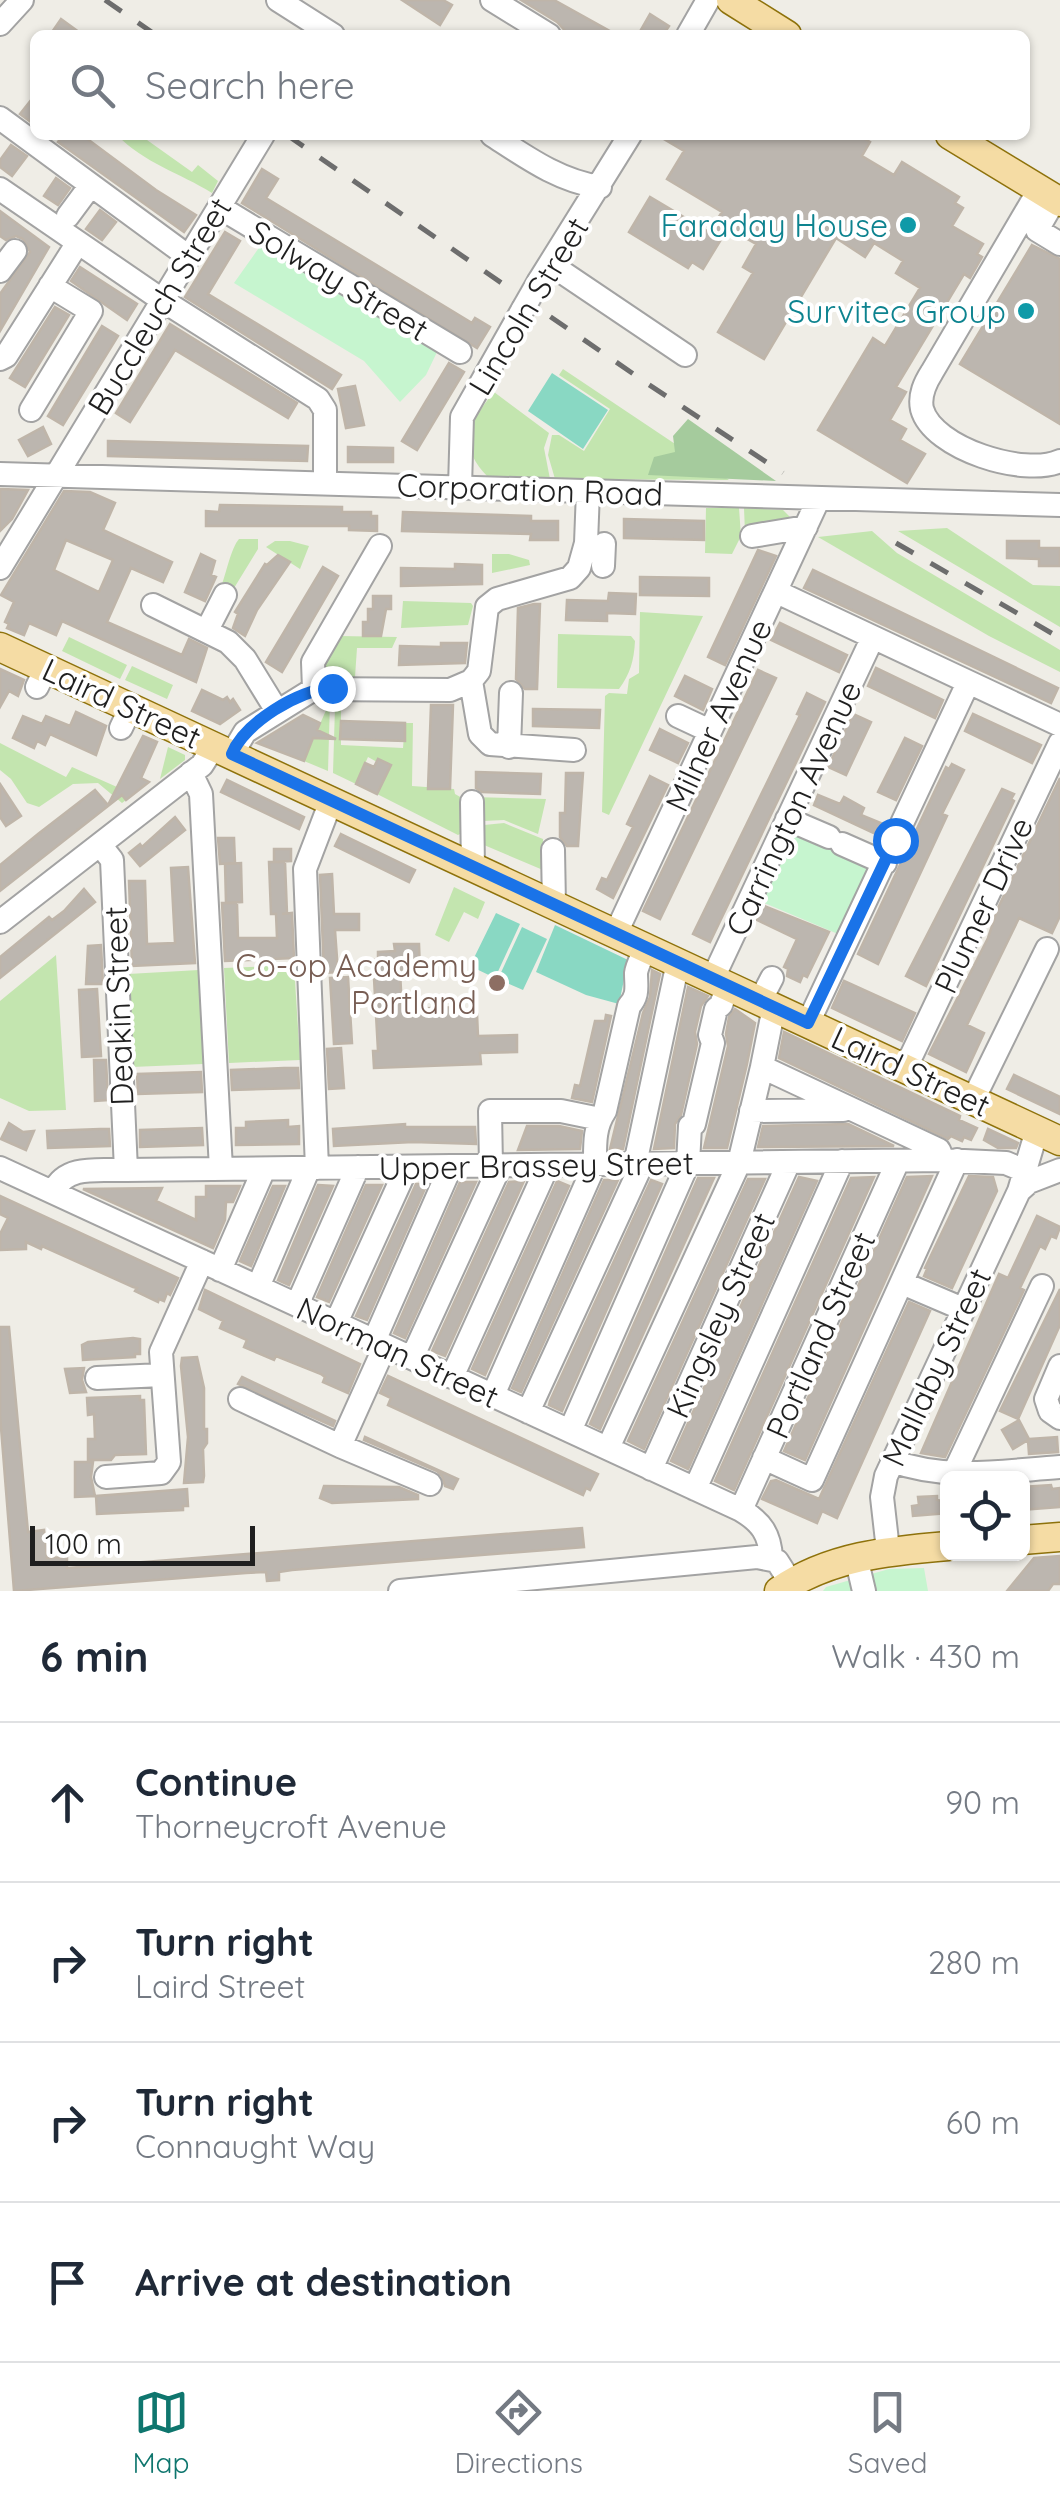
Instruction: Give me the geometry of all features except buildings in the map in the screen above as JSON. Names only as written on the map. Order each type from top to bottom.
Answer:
[{"type":"main road","points":[[731,0],[779,30]]},
{"type":"main road","points":[[958,140],[1051,197]]},
{"type":"main road","name":"Laird Street","points":[[0,646],[41,677],[126,718],[223,750],[462,868],[554,904],[721,982],[769,995],[808,1023],[1048,1135]]},
{"type":"main road","points":[[1030,1539],[1060,1537]]},
{"type":"main road","points":[[785,1587],[830,1563],[888,1550],[940,1547]]},
{"type":"street","points":[[0,24],[22,0]]},
{"type":"street","points":[[278,0],[325,30]]},
{"type":"street","points":[[492,0],[541,30]]},
{"type":"street","points":[[691,30],[708,0]]},
{"type":"street","points":[[3,128],[90,184],[189,257]]},
{"type":"street","name":"Buccleuch Street","points":[[0,568],[260,140]]},
{"type":"street","points":[[500,140],[543,168],[580,184],[600,186]]},
{"type":"street","name":"Lincoln Street","points":[[460,487],[462,418],[523,309],[627,140]]},
{"type":"street","points":[[68,216],[90,184]]},
{"type":"street","points":[[0,189],[77,244],[318,399],[324,410],[325,484]]},
{"type":"street","points":[[1051,197],[1037,230],[1060,244]]},
{"type":"street","points":[[1051,197],[932,372],[921,399],[923,414],[950,443],[1008,464],[1050,466],[1060,461]]},
{"type":"street","name":"Solway Street","points":[[219,207],[460,352]]},
{"type":"street","points":[[0,359],[6,356],[77,244]]},
{"type":"street","points":[[0,271],[15,251]]},
{"type":"street","points":[[545,272],[685,355]]},
{"type":"street","points":[[31,410],[91,311],[50,286]]},
{"type":"street","name":"Corporation Road","points":[[0,474],[1060,505]]},
{"type":"street","points":[[0,922],[202,764],[314,688],[370,683],[450,690],[470,681],[479,671],[487,607],[496,599],[570,578],[584,559],[601,549],[588,491]]},
{"type":"street","name":"Milner Avenue","points":[[616,933],[819,498]]},
{"type":"street","points":[[752,536],[806,527]]},
{"type":"street","points":[[314,688],[312,662],[380,546]]},
{"type":"street","points":[[777,592],[1060,725]]},
{"type":"street","points":[[207,630],[225,595]]},
{"type":"street","points":[[153,605],[228,642],[246,660],[277,711]]},
{"type":"street","name":"Carrington Avenue","points":[[570,1431],[688,1164],[690,1126],[694,1124],[712,1043],[716,1009],[721,1005],[721,982],[787,818],[872,639]]},
{"type":"street","points":[[470,681],[480,734],[490,744],[561,756]]},
{"type":"street","points":[[808,1023],[968,683]]},
{"type":"street","points":[[509,746],[510,692]]},
{"type":"street","points":[[678,716],[710,731]]},
{"type":"street","name":"Plumer Drive","points":[[906,1068],[1060,742]]},
{"type":"street","points":[[190,773],[202,794],[222,1169]]},
{"type":"street","points":[[258,1287],[313,1168],[305,869],[332,801]]},
{"type":"street","points":[[462,868],[472,802]]},
{"type":"street","points":[[787,818],[885,863]]},
{"type":"street","name":"Deakin Street","points":[[101,846],[112,860],[126,1170]]},
{"type":"street","points":[[553,850],[554,904]]},
{"type":"street","points":[[493,1395],[596,1164],[595,1140],[628,1006],[634,1002],[639,983],[636,971],[646,947]]},
{"type":"street","points":[[972,1100],[1047,949]]},
{"type":"street","points":[[528,1412],[638,1164],[678,962]]},
{"type":"street","points":[[608,1448],[740,1163],[762,1068],[769,995]]},
{"type":"street","points":[[762,1068],[939,1150],[950,1160],[902,1283],[812,1480],[764,1458]]},
{"type":"street","points":[[752,1111],[852,1110]]},
{"type":"street","points":[[412,1358],[496,1166],[490,1112],[561,1111],[600,1120]]},
{"type":"street","name":"Mallaby Street","points":[[888,1550],[882,1497],[892,1460],[1022,1181],[1048,1135]]},
{"type":"street","name":"Upper Brassey Street","points":[[54,1191],[70,1173],[126,1170],[950,1160],[1006,1164],[1022,1181]]},
{"type":"street","name":"Portland Street","points":[[741,1510],[898,1161]]},
{"type":"street","name":"Kingsley Street","points":[[651,1468],[789,1162]]},
{"type":"street","points":[[696,1489],[842,1162]]},
{"type":"street","points":[[452,1376],[548,1165]]},
{"type":"street","points":[[340,1446],[451,1166]]},
{"type":"street","points":[[336,1323],[407,1167]]},
{"type":"street","name":"Norman Street","points":[[0,1168],[741,1510],[758,1520],[768,1536],[770,1558],[777,1561],[785,1587]]},
{"type":"street","points":[[297,1305],[358,1168]]},
{"type":"street","points":[[106,1477],[161,1473],[169,1462],[162,1375],[164,1343],[264,1169]]},
{"type":"street","points":[[1022,1181],[1060,1170]]},
{"type":"street","points":[[902,1283],[963,1309]]},
{"type":"street","points":[[954,1471],[1042,1286]]},
{"type":"street","points":[[1060,1366],[1046,1399],[1050,1411],[1060,1418]]},
{"type":"street","points":[[97,1378],[162,1375]]},
{"type":"street","points":[[240,1399],[430,1484]]},
{"type":"street","points":[[892,1460],[940,1473]]},
{"type":"street","points":[[1006,1471],[1060,1467]]},
{"type":"street","points":[[403,1591],[613,1581],[770,1558]]},
{"type":"street","points":[[856,1558],[864,1591]]},
{"type":"green space","points":[[122,140],[147,140],[192,172],[198,165],[218,181],[212,193]]},
{"type":"green space","points":[[261,245],[438,350],[426,375],[400,402],[364,361],[234,283]]},
{"type":"green space","points":[[563,369],[729,480],[555,479],[548,455],[552,435],[559,435],[584,451],[610,409],[559,375]]},
{"type":"green space","points":[[552,373],[608,410],[583,449],[528,411]]},
{"type":"green space","points":[[494,392],[549,433],[544,448],[550,479],[487,476],[478,465],[472,454],[470,434]]},
{"type":"green space","points":[[688,419],[776,481],[648,475],[654,457],[675,452],[673,436]]},
{"type":"green space","points":[[706,508],[739,508],[741,536],[732,554],[705,553]]},
{"type":"green space","points":[[744,508],[783,510],[791,518],[745,533]]},
{"type":"green space","points":[[947,528],[1033,585],[1060,586],[1060,627],[898,531]]},
{"type":"green space","points":[[872,531],[897,553],[1060,650],[1060,672],[989,636],[818,537]]},
{"type":"green space","points":[[239,539],[258,539],[258,549],[231,593],[221,587]]},
{"type":"green space","points":[[275,541],[309,546],[300,569],[266,547]]},
{"type":"green space","points":[[492,554],[509,554],[529,560],[530,565],[492,573]]},
{"type":"green space","points":[[403,601],[473,606],[468,625],[401,628]]},
{"type":"green space","points":[[640,612],[703,616],[609,815],[602,812],[605,696],[627,694],[629,679],[639,673]]},
{"type":"green space","points":[[558,634],[631,636],[635,641],[632,661],[619,689],[557,688]]},
{"type":"green space","points":[[339,636],[397,637],[392,648],[357,648],[355,677],[330,676],[323,667]]},
{"type":"green space","points":[[69,637],[127,665],[120,679],[62,651]]},
{"type":"green space","points":[[132,666],[173,685],[167,699],[125,680]]},
{"type":"green space","points":[[330,701],[328,771],[304,761]]},
{"type":"green space","points":[[335,707],[341,707],[341,745],[403,748],[405,723],[413,723],[412,786],[454,789],[462,798],[462,833],[458,835],[377,794],[390,765],[379,759],[377,762],[368,757],[356,784],[333,773]]},
{"type":"green space","points":[[0,743],[66,777],[72,767],[117,787],[126,800],[122,803],[98,783],[73,784],[39,807],[27,803],[0,770]]},
{"type":"green space","points":[[168,747],[185,755],[185,760],[160,779]]},
{"type":"green space","points":[[472,797],[546,799],[538,834],[504,820],[483,821]]},
{"type":"green space","points":[[504,823],[543,839],[543,870],[484,845],[484,825]]},
{"type":"green space","points":[[795,831],[870,866],[838,934],[762,902]]},
{"type":"green space","points":[[454,887],[485,902],[478,919],[464,912],[449,942],[435,935]]},
{"type":"green space","points":[[496,913],[520,924],[495,978],[470,966]]},
{"type":"green space","points":[[555,925],[628,960],[619,1004],[586,995],[536,972]]},
{"type":"green space","points":[[522,927],[547,939],[523,990],[498,979]]},
{"type":"green space","points":[[56,955],[66,1110],[29,1111],[0,1098],[0,1001]]},
{"type":"green space","points":[[294,965],[300,1060],[229,1063],[224,968]]},
{"type":"green space","points":[[199,970],[203,1064],[132,1067],[128,974]]},
{"type":"green space","points":[[924,1568],[928,1591],[823,1591],[889,1569]]},
{"type":"railway","points":[[105,0],[149,30]]},
{"type":"railway","points":[[294,140],[783,473]]},
{"type":"railway","points":[[896,543],[1060,638]]},
{"type":"place","name":"Faraday House","points":[[908,225]]},
{"type":"place","name":"Survitec Group","points":[[1026,311]]},
{"type":"place","name":"Co-op Academy Portland","points":[[497,983]]},
{"type":"route","points":[[332,688],[314,688],[296,698],[239,738],[232,754],[808,1023],[895,840]]}]
